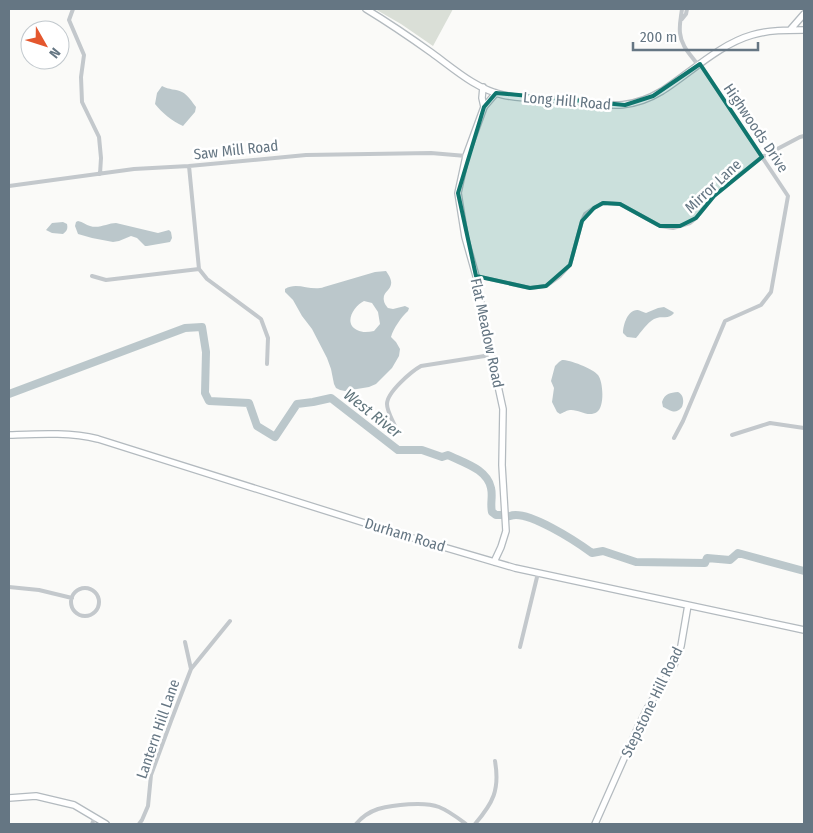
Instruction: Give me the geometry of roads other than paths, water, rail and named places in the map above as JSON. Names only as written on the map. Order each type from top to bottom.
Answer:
[{"type":"street","points":[[74,9],[70,20],[84,55],[81,77],[82,102],[99,136],[100,174]]},
{"type":"street","name":"Long Hill Road","points":[[366,9],[401,31],[466,78],[496,93],[512,97],[604,106],[625,105],[653,96],[722,49],[744,38],[766,32],[804,30]]},
{"type":"street","name":"Highwoods Drive","points":[[674,438],[726,321],[762,305],[771,292],[788,196],[699,65],[685,49],[680,37],[682,9]]},
{"type":"street","points":[[682,19],[687,9]]},
{"type":"street","points":[[790,30],[804,14]]},
{"type":"street","name":"Flat Meadow Road","points":[[483,87],[482,98],[484,107]]},
{"type":"street","name":"Flat Meadow Road","points":[[494,562],[502,547],[506,531],[502,464],[503,409],[484,326],[476,276],[465,237],[458,193],[466,156],[484,107],[496,93]]},
{"type":"street","name":"Mirror Lane","points":[[476,276],[530,288],[546,286],[560,276],[570,265],[582,221],[586,214],[594,208],[603,203],[620,204],[660,226],[674,228],[690,223],[714,196],[762,157],[804,136]]},
{"type":"street","name":"Saw Mill Road","points":[[9,186],[134,169],[306,155],[431,153],[466,156]]},
{"type":"street","points":[[189,166],[200,269],[208,279],[261,319],[268,338],[267,364]]},
{"type":"street","points":[[92,276],[106,280],[200,269]]},
{"type":"street","points":[[395,426],[388,409],[388,399],[415,369],[421,366],[491,355]]},
{"type":"street","points":[[732,435],[770,423],[804,428]]},
{"type":"street","name":"Durham Road","points":[[9,436],[61,434],[88,436],[494,562],[804,630]]},
{"type":"street","points":[[520,647],[538,573]]},
{"type":"street","points":[[9,587],[39,590],[72,598]]},
{"type":"street","points":[[87,588],[96,594],[98,605],[92,614],[80,615],[72,607],[72,598],[79,589],[87,588]]},
{"type":"street","name":"Stepstone Hill Road","points":[[594,824],[641,720],[674,665],[682,646],[688,605]]},
{"type":"street","name":"Lantern Hill Lane","points":[[139,824],[148,806],[151,775],[191,669],[230,621]]},
{"type":"street","name":"Lantern Hill Lane","points":[[185,642],[191,669]]},
{"type":"street","points":[[474,824],[493,798],[497,781],[495,762]]},
{"type":"street","points":[[9,798],[36,796],[74,805],[106,824]]},
{"type":"street","points":[[356,824],[361,818],[377,810],[396,806],[423,804],[439,807],[466,824]]},
{"type":"street","points":[[92,824],[95,817]]},
{"type":"waterway","name":"West River","points":[[9,394],[185,328],[202,327],[206,352],[205,393],[209,401],[249,403],[257,426],[275,437],[297,404],[331,398],[398,450],[422,450],[442,457],[448,455],[480,471],[489,481],[492,494],[492,512],[496,515],[501,515]]},
{"type":"waterway","name":"West River","points":[[510,516],[528,517],[552,528],[592,553],[603,551],[636,562],[705,563],[707,558],[730,560],[738,553],[804,571]]}]
